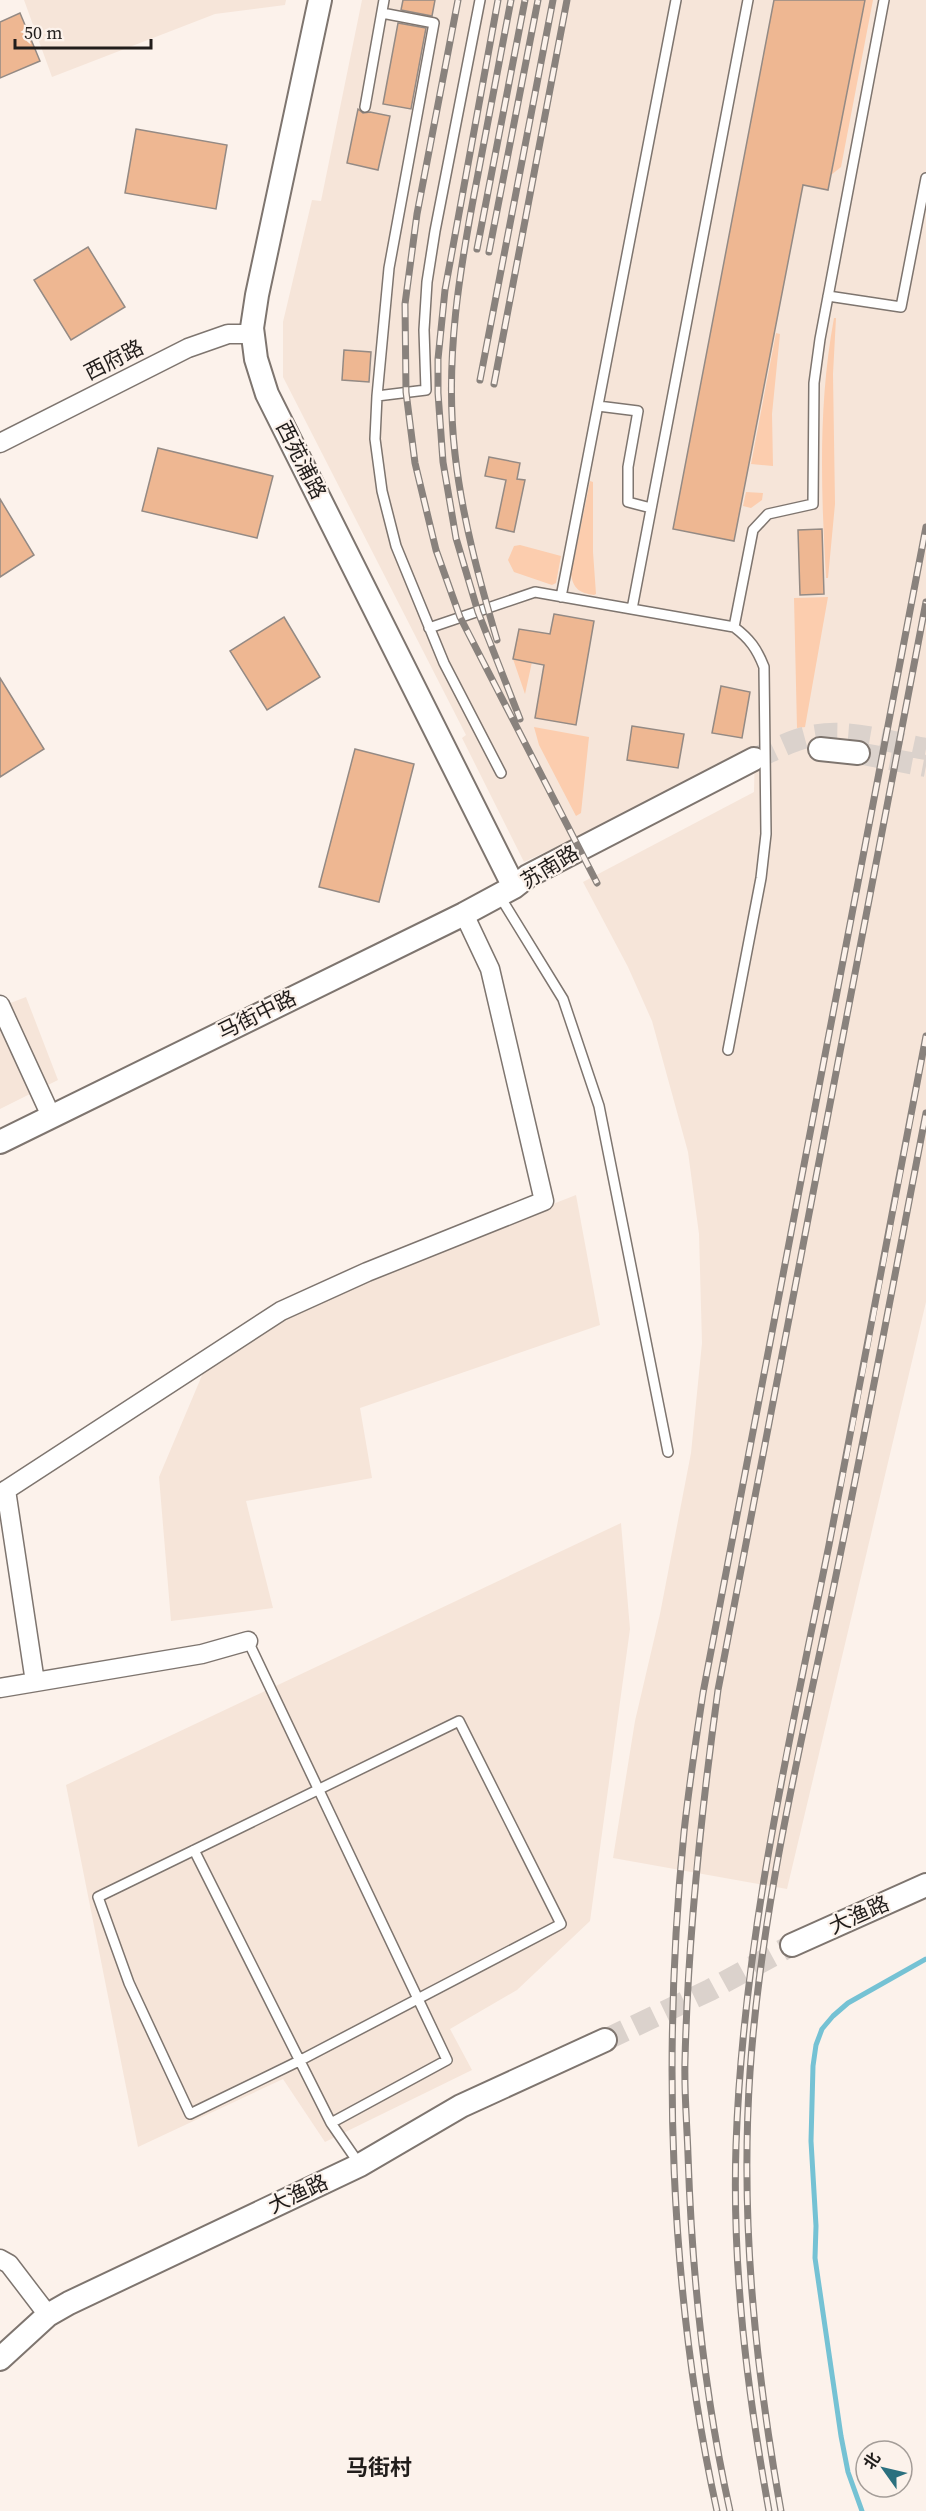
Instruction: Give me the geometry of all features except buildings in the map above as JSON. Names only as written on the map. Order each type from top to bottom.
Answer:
[{"type":"street","name":"西苑浦路","points":[[320,0],[257,295],[253,334],[256,358],[267,394],[506,891]]},
{"type":"street","name":"西府路","points":[[0,443],[188,348],[228,334],[253,334]]},
{"type":"street","points":[[820,749],[858,753]]},
{"type":"street","name":"苏南路","points":[[506,891],[528,876],[754,768]]},
{"type":"street","name":"马街中路","points":[[0,1142],[464,914],[506,891]]},
{"type":"street","points":[[35,1682],[3,1492],[281,1311],[367,1272],[544,1201],[490,969],[464,914]]},
{"type":"street","points":[[0,1005],[51,1116]]},
{"type":"street","points":[[0,1688],[202,1654],[248,1641]]},
{"type":"street","name":"大渔路","points":[[792,1945],[926,1885]]},
{"type":"street","name":"大渔路","points":[[0,2359],[48,2315],[69,2303],[360,2165],[461,2106],[605,2040]]},
{"type":"street","points":[[0,2259],[9,2264],[48,2315]]},
{"type":"lane","points":[[365,107],[384,0]]},
{"type":"lane","points":[[376,396],[426,390],[424,330],[427,282],[480,0]]},
{"type":"lane","points":[[561,597],[676,0]]},
{"type":"lane","points":[[632,609],[748,0]]},
{"type":"lane","points":[[734,627],[753,530],[768,514],[813,504],[814,383],[828,296],[884,0]]},
{"type":"lane","points":[[381,13],[434,23],[389,268],[376,396],[375,439],[382,491],[396,546],[429,628],[444,663],[501,773]]},
{"type":"lane","points":[[828,296],[901,307],[926,178]]},
{"type":"lane","points":[[598,406],[638,411],[628,467],[628,502],[651,508]]},
{"type":"lane","points":[[429,628],[535,592],[734,627],[749,638],[759,652],[764,667],[766,834],[761,878],[728,1050]]},
{"type":"lane","points":[[506,891],[563,999],[599,1106],[668,1452]]},
{"type":"lane","points":[[248,1641],[447,2060],[331,2123]]},
{"type":"lane","points":[[459,1721],[561,1924],[299,2061],[190,2114],[129,1983],[98,1897],[317,1788],[459,1721]]},
{"type":"lane","points":[[194,1850],[331,2123],[360,2165]]},
{"type":"shaded area","points":[[24,0],[286,0],[285,5],[215,14],[52,77]]},
{"type":"shaded area","points":[[362,0],[926,0],[926,1302],[787,1889],[613,1858],[635,1721],[660,1614],[691,1453],[702,1343],[699,1234],[688,1152],[652,1021],[628,967],[583,882],[754,792],[755,749],[630,813],[524,862],[462,738],[466,735],[283,377],[283,322],[312,200],[321,201]]},
{"type":"shaded area","points":[[865,0],[873,0],[841,167],[831,175]]},
{"type":"shaded area","points":[[834,318],[836,318],[833,374],[835,504],[828,578],[826,578],[822,481],[823,415]]},
{"type":"shaded area","points":[[776,333],[780,334],[772,414],[773,466],[751,464]]},
{"type":"shaded area","points":[[590,481],[593,482],[593,552],[596,594],[594,595],[578,589],[573,583],[571,574]]},
{"type":"shaded area","points":[[746,492],[763,493],[762,500],[751,508],[743,506]]},
{"type":"shaded area","points":[[520,545],[561,556],[556,583],[552,585],[514,572],[508,560],[514,546]]},
{"type":"shaded area","points":[[828,597],[805,727],[797,728],[794,598]]},
{"type":"shaded area","points":[[513,659],[532,662],[525,694]]},
{"type":"shaded area","points":[[534,727],[589,737],[581,813],[576,816],[539,745]]},
{"type":"shaded area","points":[[26,997],[58,1080],[0,1109],[0,1007]]},
{"type":"shaded area","points":[[576,1195],[600,1325],[360,1408],[372,1478],[246,1501],[273,1608],[171,1621],[159,1477],[203,1373],[295,1314],[406,1261]]},
{"type":"shaded area","points":[[621,1523],[630,1629],[590,1921],[517,1990],[450,2029],[472,2070],[325,2142],[283,2079],[138,2147],[66,1785]]},
{"type":"waterway","points":[[862,2511],[848,2472],[841,2436],[815,2258],[816,2226],[811,2141],[813,2066],[816,2045],[822,2029],[833,2016],[848,2003],[926,1959]]},
{"type":"tunnel","points":[[754,759],[797,740],[829,734],[862,736],[926,749]]},
{"type":"tunnel","points":[[858,753],[926,766]]},
{"type":"tunnel","points":[[605,2040],[710,1990],[792,1945]]},
{"type":"railway","points":[[458,0],[417,214],[405,304],[406,392],[415,463],[436,550],[460,617],[597,883]]},
{"type":"railway","points":[[498,0],[445,290],[438,359],[438,393],[443,462],[456,538],[478,612],[520,719]]},
{"type":"railway","points":[[497,640],[462,501],[455,454],[451,383],[456,313],[465,244],[511,0]]},
{"type":"railway","points":[[477,249],[525,0]]},
{"type":"railway","points":[[489,252],[538,0]]},
{"type":"railway","points":[[480,380],[553,0]]},
{"type":"railway","points":[[494,384],[567,0]]},
{"type":"railway","points":[[717,2511],[688,2344],[674,2173],[673,2001],[684,1832],[703,1693],[926,527]]},
{"type":"railway","points":[[730,2511],[706,2379],[696,2290],[686,2108],[685,2060],[689,1967],[701,1828],[718,1690],[926,602]]},
{"type":"railway","points":[[769,2511],[748,2374],[736,2237],[736,2145],[740,2069],[748,1993],[770,1843],[854,1418],[926,1036]]},
{"type":"railway","points":[[781,2511],[757,2347],[749,2237],[747,2127],[755,2012],[772,1892],[794,1773],[832,1595],[926,1113]]},
{"type":"district","name":"马街村","points":[[379,2467]]}]
